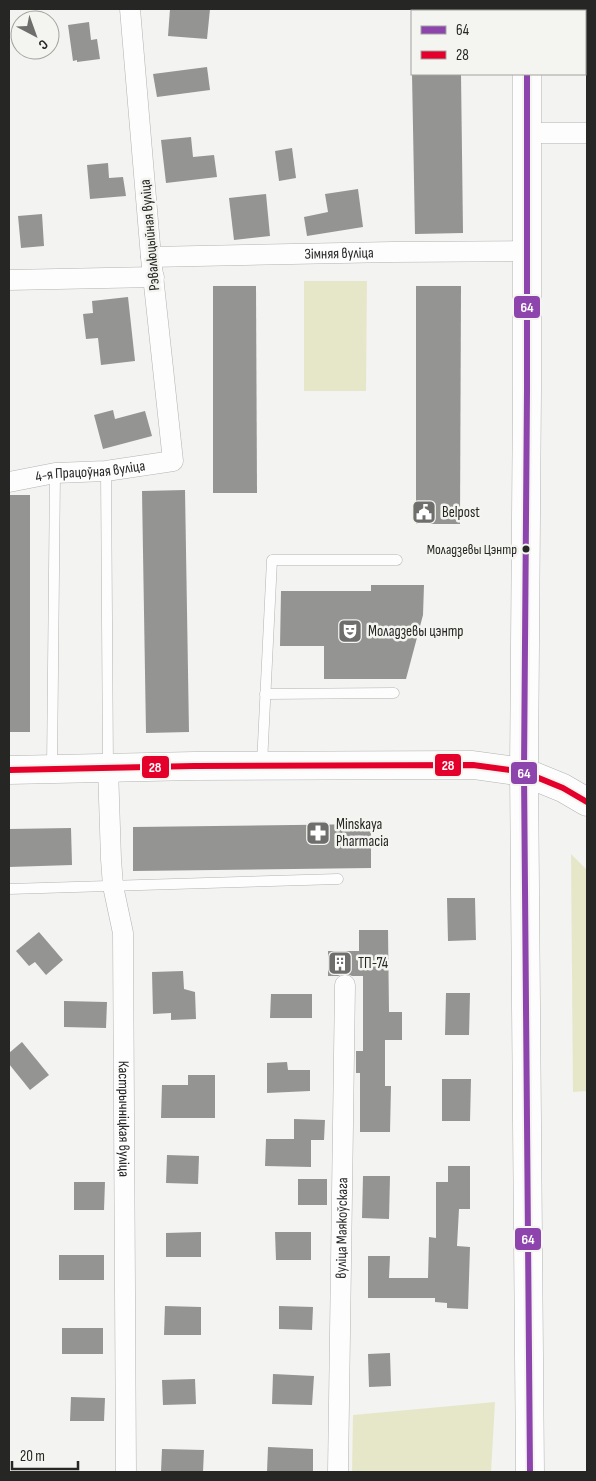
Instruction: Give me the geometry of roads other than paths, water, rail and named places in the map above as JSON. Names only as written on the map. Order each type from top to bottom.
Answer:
[{"type":"main road","points":[[527,75],[524,772],[530,1472]]},
{"type":"main road","points":[[9,770],[474,765],[524,772],[562,788],[587,802]]},
{"type":"street","name":"Рэвалюцыйная вуліца","points":[[130,9],[151,257],[173,461]]},
{"type":"street","points":[[528,133],[587,133]]},
{"type":"street","name":"Зімняя вуліца","points":[[151,257],[527,251]]},
{"type":"street","points":[[9,280],[154,277]]},
{"type":"street","name":"4-я Працоўная вуліца","points":[[9,482],[55,473],[106,471],[173,461]]},
{"type":"street","name":"Кастрычніцкая вуліца","points":[[108,768],[113,886],[123,933],[126,1472]]},
{"type":"street","name":"вуліца Маякоўскага","points":[[338,1472],[345,985]]},
{"type":"lane","points":[[106,471],[108,768]]},
{"type":"lane","points":[[52,769],[55,473]]},
{"type":"lane","points":[[262,766],[272,560],[397,560]]},
{"type":"lane","points":[[266,694],[394,693]]},
{"type":"lane","points":[[9,889],[338,879]]},
{"type":"place","name":"Belpost","points":[[424,512]]},
{"type":"place","name":"Моладзевы Цэнтр","points":[[526,549]]},
{"type":"place","name":"Моладзевы цэнтр","points":[[350,631]]},
{"type":"place","name":"Minskaya Pharmacia","points":[[318,833]]},
{"type":"place","name":"ТП-74","points":[[340,963]]}]
